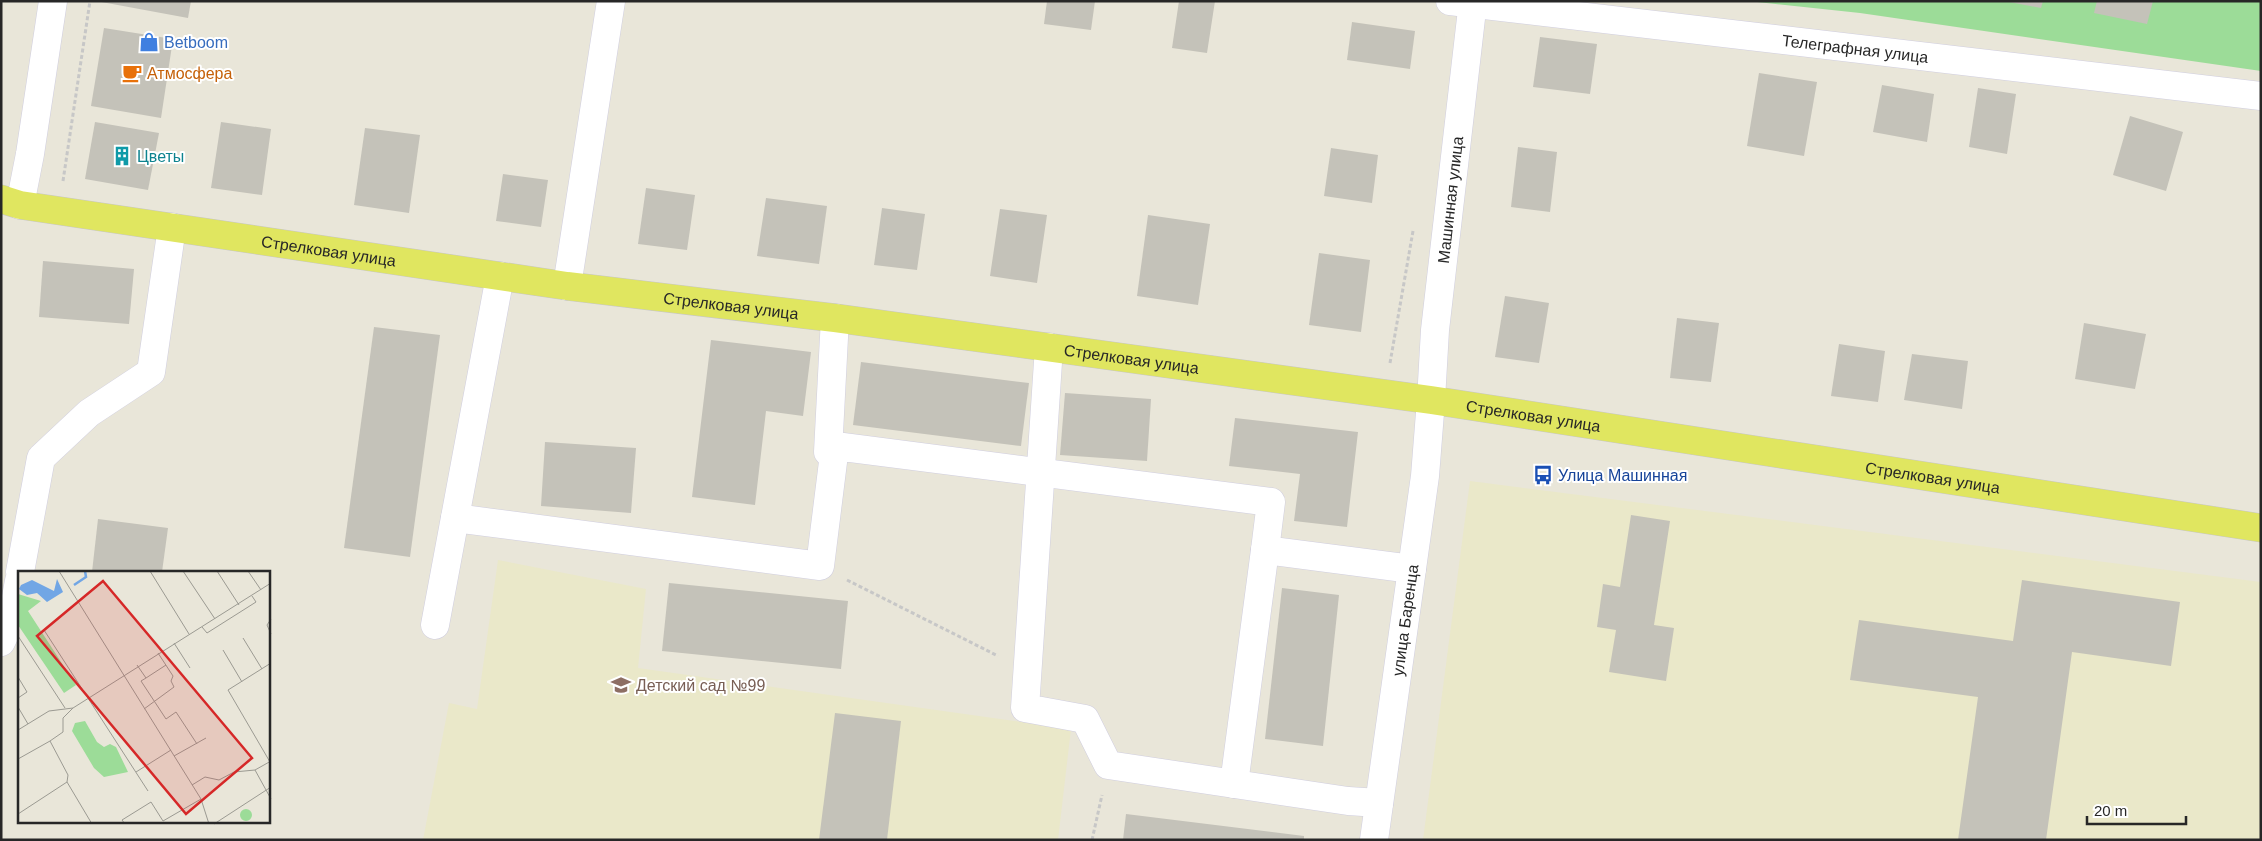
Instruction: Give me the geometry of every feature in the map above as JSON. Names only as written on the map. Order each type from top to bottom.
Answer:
[{"type":"main road","name":"Стрелковая улица","points":[[11,202],[567,286],[835,318],[1432,400],[2261,528]]},
{"type":"street","points":[[11,202],[30,154],[53,1]]},
{"type":"street","points":[[567,286],[611,1]]},
{"type":"street","name":"Телеграфная улица","points":[[1465,2],[2261,96]]},
{"type":"street","name":"Машинная улица","points":[[1432,400],[1434,330],[1465,2]]},
{"type":"street","points":[[20,571],[41,458],[89,413],[151,372],[172,227]]},
{"type":"street","points":[[435,626],[500,276]]},
{"type":"street","points":[[828,452],[835,318]]},
{"type":"street","points":[[1049,347],[1026,708],[1085,719],[1108,765],[1348,801],[1379,803]]},
{"type":"street","name":"улица Баренца","points":[[1374,840],[1425,476],[1432,400]]},
{"type":"street","points":[[454,518],[820,566],[835,446],[1271,502],[1234,784]]},
{"type":"street","points":[[1265,550],[1412,569]]},
{"type":"street","points":[[1,642],[12,619],[18,586]]},
{"type":"path","points":[[59,210],[90,1]]},
{"type":"path","points":[[820,566],[1028,671]]},
{"type":"path","points":[[1092,840],[1108,765]]},
{"type":"shaded area","points":[[1470,481],[2261,582],[2261,840],[1423,840]]},
{"type":"shaded area","name":"Детский сад №99","points":[[498,560],[646,589],[638,668],[1071,729],[1058,840],[423,840],[449,703],[477,709]]},
{"type":"green space","points":[[1748,1],[2261,1],[2261,71],[1860,13]]},
{"type":"building","points":[[96,1],[191,1],[188,18]]},
{"type":"building","points":[[1047,1],[1095,1],[1091,30],[1044,24]]},
{"type":"building","points":[[1179,1],[1215,1],[1207,53],[1172,48]]},
{"type":"building","points":[[2004,1],[2043,1],[2041,8]]},
{"type":"building","points":[[2097,1],[2153,1],[2147,24],[2094,13]]},
{"type":"building","points":[[1352,22],[1415,31],[1410,69],[1347,60]]},
{"type":"building","name":"Атмосфера","points":[[104,28],[173,39],[161,118],[91,106]]},
{"type":"building","points":[[1540,37],[1597,44],[1590,94],[1533,87]]},
{"type":"building","points":[[1759,73],[1817,82],[1804,156],[1747,146]]},
{"type":"building","points":[[1882,85],[1934,94],[1927,142],[1873,132]]},
{"type":"building","points":[[1978,88],[2016,94],[2007,154],[1969,147]]},
{"type":"building","points":[[2130,116],[2183,132],[2166,191],[2113,175]]},
{"type":"building","name":"Цветы","points":[[95,122],[159,133],[148,190],[85,179]]},
{"type":"building","points":[[221,122],[271,129],[262,195],[211,188]]},
{"type":"building","points":[[365,128],[420,135],[409,213],[354,205]]},
{"type":"building","points":[[1518,147],[1557,152],[1550,212],[1511,207]]},
{"type":"building","points":[[1331,148],[1378,155],[1372,203],[1324,196]]},
{"type":"building","points":[[503,174],[548,180],[541,227],[496,221]]},
{"type":"building","points":[[646,188],[695,195],[687,250],[638,244]]},
{"type":"building","points":[[766,198],[827,206],[819,264],[757,256]]},
{"type":"building","points":[[882,208],[925,214],[917,270],[874,265]]},
{"type":"building","points":[[1000,209],[1047,215],[1037,283],[990,276]]},
{"type":"building","points":[[1148,215],[1210,224],[1198,305],[1137,296]]},
{"type":"building","points":[[1319,253],[1370,260],[1361,332],[1309,325]]},
{"type":"building","points":[[43,261],[134,269],[129,324],[39,317]]},
{"type":"building","points":[[1505,296],[1549,303],[1539,363],[1495,357]]},
{"type":"building","points":[[1677,318],[1719,323],[1711,382],[1670,378]]},
{"type":"building","points":[[2084,323],[2146,334],[2135,389],[2075,379]]},
{"type":"building","points":[[374,327],[440,335],[410,557],[344,548]]},
{"type":"building","points":[[711,340],[811,352],[803,416],[766,411],[755,505],[692,497]]},
{"type":"building","points":[[1839,344],[1885,351],[1878,402],[1831,396]]},
{"type":"building","points":[[1912,354],[1968,361],[1962,409],[1904,400]]},
{"type":"building","points":[[861,362],[1029,383],[1021,446],[853,425]]},
{"type":"building","points":[[1065,393],[1151,399],[1147,461],[1060,455]]},
{"type":"building","points":[[1235,418],[1358,432],[1347,527],[1294,521],[1300,474],[1229,466]]},
{"type":"building","points":[[545,442],[636,448],[631,513],[541,506]]},
{"type":"building","points":[[1631,515],[1670,521],[1654,625],[1674,628],[1666,681],[1609,672],[1616,630],[1597,627],[1603,584],[1620,587]]},
{"type":"building","points":[[98,519],[168,528],[162,571],[92,571]]},
{"type":"building","points":[[2022,580],[2180,602],[2171,666],[2072,652],[2046,840],[1958,840],[1978,697],[1850,680],[1859,620],[2013,641]]},
{"type":"building","points":[[669,583],[848,601],[841,669],[662,651]]},
{"type":"building","points":[[1282,588],[1339,595],[1323,746],[1265,739]]},
{"type":"building","points":[[835,713],[901,721],[887,840],[819,840]]},
{"type":"building","points":[[1126,814],[1304,836],[1304,840],[1123,840]]},
{"type":"place","name":"Betboom","points":[[149,42]]},
{"type":"place","name":"Атмосфера","points":[[132,73]]},
{"type":"place","name":"Цветы","points":[[122,156]]},
{"type":"place","name":"Улица Машинная","points":[[1543,475]]},
{"type":"place","name":"Детский сад №99","points":[[621,685]]}]
